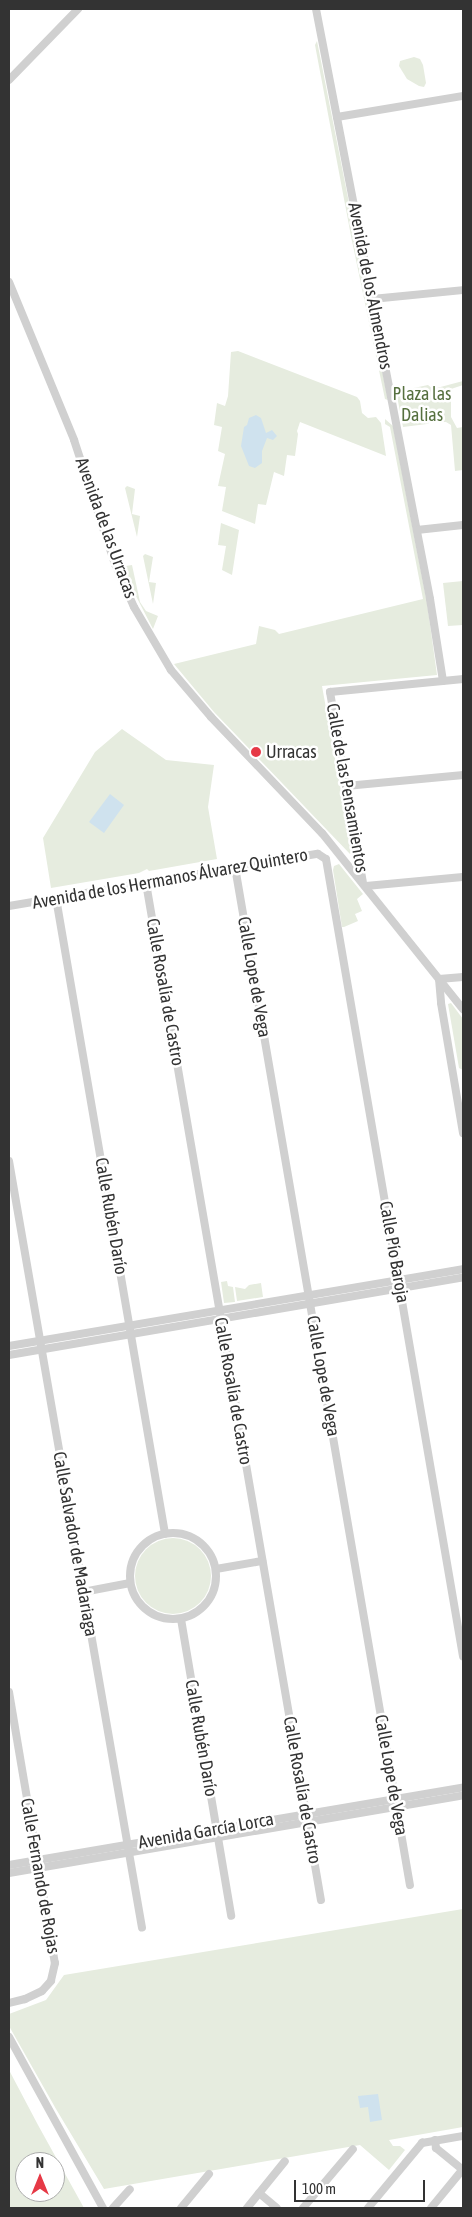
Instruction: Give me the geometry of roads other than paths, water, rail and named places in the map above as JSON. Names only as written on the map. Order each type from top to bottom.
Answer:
[{"type":"street","points":[[9,80],[78,9]]},
{"type":"street","name":"Avenida de los Almendros","points":[[316,9],[417,530],[443,681]]},
{"type":"street","points":[[337,118],[463,96]]},
{"type":"street","name":"Avenida de las Urracas","points":[[9,282],[74,440],[113,559],[140,616],[171,670],[188,692],[341,856],[463,1009]]},
{"type":"street","points":[[372,299],[463,290]]},
{"type":"street","points":[[417,530],[463,525]]},
{"type":"street","points":[[443,681],[463,679]]},
{"type":"street","name":"Calle de las Pensamientos","points":[[364,885],[330,692],[443,681]]},
{"type":"street","points":[[346,786],[463,775]]},
{"type":"street","name":"Avenida de los Hermanos Álvarez Quintero","points":[[9,906],[318,854],[324,856],[327,862]]},
{"type":"street","points":[[327,862],[341,856]]},
{"type":"street","name":"Calle Pío Baroja","points":[[327,862],[463,1656]]},
{"type":"street","name":"Calle Lope de Vega","points":[[236,867],[410,1884]]},
{"type":"street","points":[[364,885],[463,877]]},
{"type":"street","name":"Calle Rosalía de Castro","points":[[146,882],[320,1900]]},
{"type":"street","name":"Calle Rubén Darío","points":[[56,898],[165,1534]]},
{"type":"street","points":[[463,977],[439,979],[463,1133]]},
{"type":"street","points":[[454,1079],[463,1078]]},
{"type":"street","name":"Calle Salvador de Madariaga","points":[[9,1161],[142,1928]]},
{"type":"street","points":[[399,1284],[463,1269]]},
{"type":"street","points":[[9,1346],[40,1345],[399,1284],[463,1277]]},
{"type":"street","points":[[9,1355],[40,1345]]},
{"type":"street","points":[[175,1533],[194,1538],[208,1551],[216,1569],[215,1586],[208,1601],[196,1613],[181,1619],[161,1618],[144,1609],[132,1593],[130,1583],[131,1564],[134,1555],[147,1541],[165,1534],[175,1533]]},
{"type":"street","points":[[216,1569],[262,1561]]},
{"type":"street","points":[[83,1592],[130,1583]]},
{"type":"street","name":"Calle Rubén Darío","points":[[181,1619],[231,1916]]},
{"type":"street","name":"Calle Fernando de Rojas","points":[[9,1692],[54,1957],[54,1976],[42,1991],[25,1999],[9,2003]]},
{"type":"street","name":"Avenida García Lorca","points":[[396,1803],[463,1788]]},
{"type":"street","name":"Avenida García Lorca","points":[[9,1865],[38,1864],[396,1803],[463,1795]]},
{"type":"street","name":"Avenida García Lorca","points":[[9,1873],[38,1864]]},
{"type":"street","points":[[9,2037],[102,2208]]},
{"type":"street","points":[[368,2208],[422,2143],[463,2136]]},
{"type":"street","points":[[431,2208],[463,2169],[436,2148],[435,2140]]},
{"type":"street","points":[[303,2208],[353,2149]]},
{"type":"street","points":[[247,2208],[285,2161]]},
{"type":"street","points":[[181,2208],[209,2174]]},
{"type":"street","points":[[113,2208],[130,2189]]},
{"type":"street","points":[[259,2193],[277,2208]]},
{"type":"water","points":[[256,415],[261,418],[266,433],[272,430],[277,436],[273,440],[267,438],[262,451],[262,463],[255,468],[249,466],[241,446],[244,427],[247,425],[249,418]]},
{"type":"water","points":[[110,794],[124,805],[104,833],[89,822]]},
{"type":"water","points":[[378,2094],[382,2120],[370,2122],[368,2107],[360,2108],[358,2096]]},
{"type":"place","name":"Urracas","points":[[256,752]]},
{"type":"park label","name":"Plaza las Dalias","points":[[422,405]]}]
